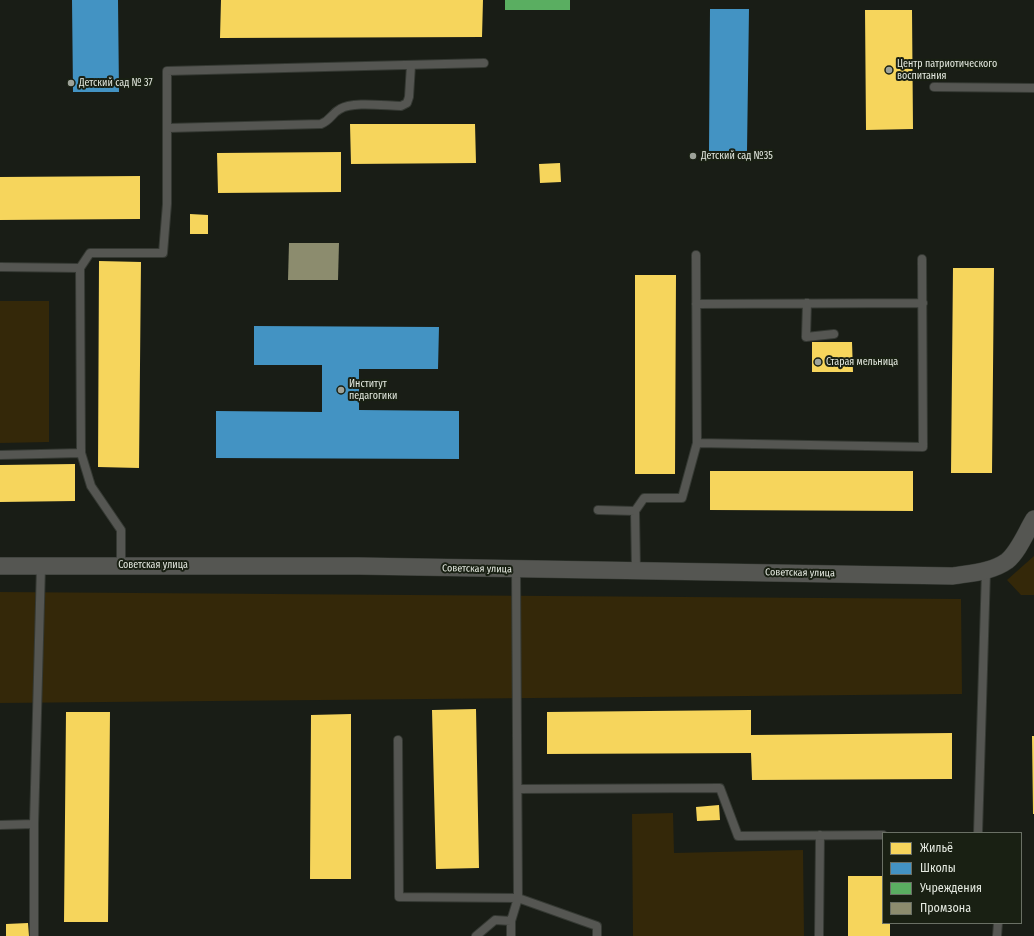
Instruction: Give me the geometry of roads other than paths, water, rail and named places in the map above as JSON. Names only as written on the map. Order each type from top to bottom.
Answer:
[{"type":"street","name":"Советская улица","points":[[0,566],[351,566],[516,570],[636,570],[953,576],[986,571],[1007,561],[1017,548],[1034,519]]},
{"type":"lane","points":[[121,565],[120,530],[91,486],[81,453],[80,268],[90,253],[163,253],[167,204],[167,71],[484,63]]},
{"type":"lane","points":[[168,128],[321,124],[329,121],[338,109],[348,105],[402,106],[407,103],[410,97],[412,65]]},
{"type":"lane","points":[[934,87],[1034,88]]},
{"type":"lane","points":[[636,570],[635,511],[644,498],[682,498],[697,443],[696,255]]},
{"type":"lane","points":[[697,443],[923,446],[922,259]]},
{"type":"lane","points":[[0,267],[80,268]]},
{"type":"lane","points":[[807,303],[806,336],[834,334]]},
{"type":"lane","points":[[696,304],[923,303]]},
{"type":"lane","points":[[0,455],[81,453]]},
{"type":"lane","points":[[598,510],[635,511]]},
{"type":"lane","points":[[34,936],[34,824],[41,566]]},
{"type":"lane","points":[[511,936],[511,921],[518,898],[516,570]]},
{"type":"lane","points":[[978,832],[986,571]]},
{"type":"lane","points":[[398,740],[399,897],[518,898],[597,926],[597,936]]},
{"type":"lane","points":[[518,789],[720,788],[738,836],[882,835]]},
{"type":"lane","points":[[0,825],[34,824]]},
{"type":"lane","points":[[819,936],[820,835]]},
{"type":"lane","points":[[476,936],[495,920],[511,921]]},
{"type":"lane","points":[[997,936],[998,924]]},
{"type":"place","name":"Центр патриотического воспитания","points":[[889,70]]},
{"type":"place","name":"Детский сад № 37","points":[[71,83]]},
{"type":"place","name":"Детский сад №35","points":[[693,156]]},
{"type":"place","name":"Старая мельница","points":[[818,362]]},
{"type":"place","name":"Институт педагогики","points":[[341,390]]}]
